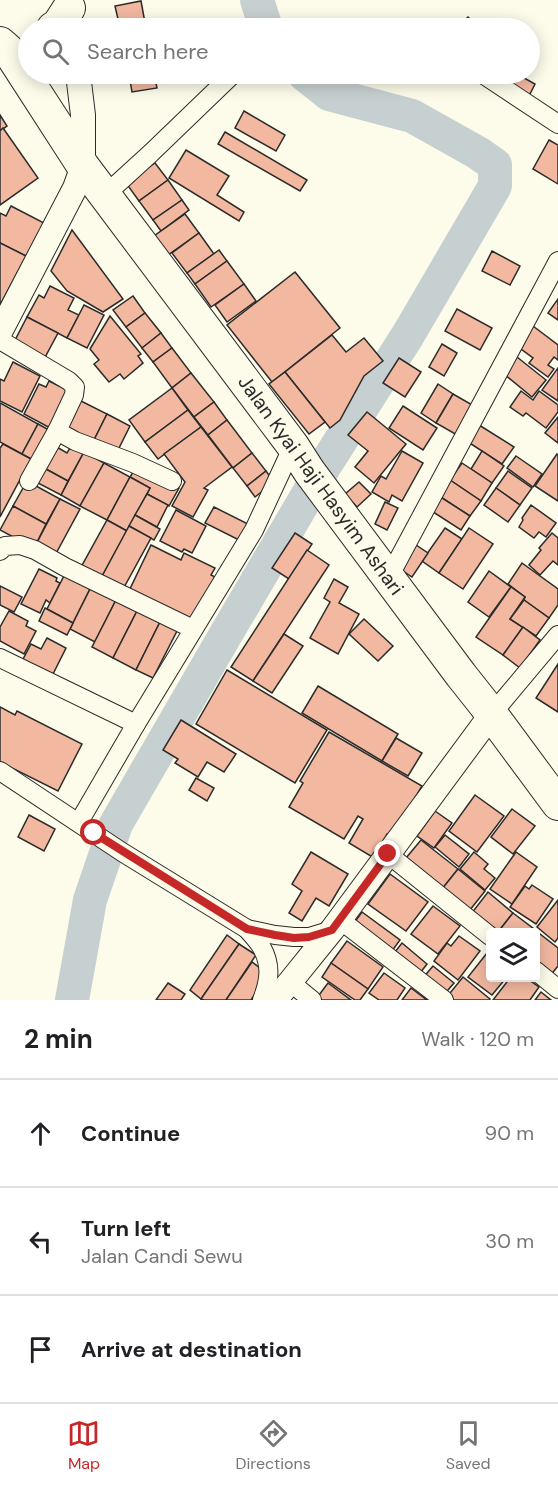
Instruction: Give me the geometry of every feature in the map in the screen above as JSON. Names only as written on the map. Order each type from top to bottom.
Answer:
[{"type":"highway","points":[[0,37],[18,41]]},
{"type":"highway","name":"Jalan Kyai Haji Hasyim Ashari","points":[[0,43],[8,50],[18,65]]},
{"type":"highway","name":"Jalan Kyai Haji Hasyim Ashari","points":[[30,84],[83,166],[558,804]]},
{"type":"street","points":[[0,332],[75,188],[83,166],[79,84]]},
{"type":"street","points":[[105,195],[223,84]]},
{"type":"street","points":[[498,84],[558,124]]},
{"type":"street","points":[[388,577],[558,261]]},
{"type":"street","points":[[0,340],[69,381],[75,387],[74,395],[57,431],[29,481]]},
{"type":"street","points":[[57,431],[75,441],[172,481]]},
{"type":"street","points":[[79,822],[193,629],[301,458]]},
{"type":"street","points":[[0,551],[4,546],[20,545],[35,550],[193,629]]},
{"type":"street","points":[[312,1000],[283,991],[336,925],[491,715],[558,635]]},
{"type":"street","points":[[0,658],[136,724]]},
{"type":"street","points":[[0,771],[122,852],[247,929],[263,948],[269,970],[268,984],[262,1000]]},
{"type":"street","points":[[388,854],[486,933]]},
{"type":"street","points":[[247,929],[294,938],[309,937],[336,925]]},
{"type":"street","points":[[336,925],[444,1000]]},
{"type":"street","points":[[540,974],[558,989]]},
{"type":"building","points":[[141,1],[144,18],[118,18],[115,6]]},
{"type":"building","points":[[131,84],[156,84],[157,88],[132,92]]},
{"type":"building","points":[[512,84],[535,84],[529,96],[511,87]]},
{"type":"building","points":[[244,111],[285,135],[276,151],[235,128]]},
{"type":"building","points":[[0,115],[7,126],[0,131]]},
{"type":"building","points":[[3,128],[38,178],[0,205],[0,131]]},
{"type":"building","points":[[225,132],[307,180],[300,191],[218,144]]},
{"type":"building","points":[[549,140],[558,145],[558,184],[533,169]]},
{"type":"building","points":[[186,150],[229,176],[217,195],[244,212],[239,221],[169,178]]},
{"type":"building","points":[[155,163],[168,180],[139,201],[126,183]]},
{"type":"building","points":[[168,180],[182,200],[153,220],[139,201]]},
{"type":"building","points":[[182,200],[189,210],[161,231],[153,220]]},
{"type":"building","points":[[11,206],[44,223],[26,256],[0,243],[0,213],[6,216]]},
{"type":"building","points":[[185,214],[199,233],[168,255],[154,236]]},
{"type":"building","points":[[72,230],[123,299],[103,312],[67,291],[51,271]]},
{"type":"building","points":[[199,233],[214,254],[187,273],[172,253]]},
{"type":"building","points":[[0,243],[26,256],[0,305]]},
{"type":"building","points":[[219,250],[227,261],[195,284],[187,273]]},
{"type":"building","points":[[492,251],[520,266],[510,285],[482,271]]},
{"type":"building","points":[[227,261],[244,284],[211,307],[195,284]]},
{"type":"building","points":[[295,272],[340,328],[272,382],[227,325]]},
{"type":"building","points":[[244,284],[256,301],[227,322],[215,305]]},
{"type":"building","points":[[50,286],[74,298],[68,310],[79,315],[67,338],[27,317],[39,295],[44,298]]},
{"type":"building","points":[[133,296],[145,313],[126,327],[113,310]]},
{"type":"building","points":[[558,299],[558,320],[548,313]]},
{"type":"building","points":[[84,305],[104,315],[87,348],[67,338]]},
{"type":"building","points":[[457,309],[492,328],[480,350],[445,331]]},
{"type":"building","points":[[145,313],[161,333],[142,348],[126,327]]},
{"type":"building","points":[[110,316],[141,354],[138,356],[143,363],[124,379],[120,374],[109,382],[94,364],[99,360],[90,349]]},
{"type":"building","points":[[27,317],[58,333],[43,361],[12,346]]},
{"type":"building","points":[[533,326],[558,345],[558,360],[554,357],[548,365],[554,369],[548,377],[529,363],[533,358],[517,346]]},
{"type":"building","points":[[161,333],[172,348],[153,362],[142,348]]},
{"type":"building","points":[[332,335],[346,352],[364,338],[383,361],[364,376],[340,420],[330,428],[285,372]]},
{"type":"building","points":[[442,344],[457,353],[444,376],[429,367]]},
{"type":"building","points":[[172,348],[191,373],[172,388],[153,362]]},
{"type":"building","points":[[517,357],[546,380],[532,397],[504,374]]},
{"type":"building","points":[[399,358],[421,372],[405,397],[383,383]]},
{"type":"building","points":[[13,362],[40,376],[22,412],[0,401],[0,379],[4,381]]},
{"type":"building","points":[[558,368],[558,401],[542,390]]},
{"type":"building","points":[[285,372],[325,422],[309,434],[269,384]]},
{"type":"building","points":[[191,373],[214,402],[194,417],[172,388]]},
{"type":"building","points":[[49,381],[71,392],[52,429],[24,414],[39,384],[46,387]]},
{"type":"building","points":[[438,384],[453,394],[436,423],[421,413]]},
{"type":"building","points":[[172,388],[188,410],[145,442],[129,420]]},
{"type":"building","points":[[521,391],[533,400],[539,391],[558,405],[558,412],[546,428],[526,413],[523,416],[510,407]]},
{"type":"building","points":[[453,394],[474,406],[457,435],[436,423]]},
{"type":"building","points":[[77,399],[107,414],[93,442],[63,427]]},
{"type":"building","points":[[214,402],[227,420],[208,435],[194,417]]},
{"type":"building","points":[[0,403],[38,424],[22,454],[0,442]]},
{"type":"building","points":[[403,406],[437,428],[423,450],[389,428]]},
{"type":"building","points":[[188,410],[201,427],[158,459],[145,442]]},
{"type":"building","points":[[367,412],[406,444],[374,483],[355,467],[368,451],[348,435]]},
{"type":"building","points":[[107,414],[130,426],[116,454],[93,442]]},
{"type":"building","points":[[558,417],[558,443],[545,433]]},
{"type":"building","points":[[227,420],[252,453],[233,468],[208,435]]},
{"type":"building","points":[[38,424],[51,431],[35,461],[22,454]]},
{"type":"building","points":[[479,425],[514,447],[502,464],[468,442]]},
{"type":"building","points":[[201,427],[232,467],[204,488],[208,490],[193,517],[172,506],[185,482],[164,454]]},
{"type":"building","points":[[3,444],[31,459],[0,517],[0,448]]},
{"type":"building","points":[[55,446],[67,453],[71,446],[84,452],[68,481],[44,468]]},
{"type":"building","points":[[402,451],[423,463],[402,501],[392,495],[389,502],[372,492],[381,476],[386,479]]},
{"type":"building","points":[[482,451],[504,466],[492,483],[471,469]]},
{"type":"building","points":[[84,452],[104,463],[80,506],[61,495]]},
{"type":"building","points":[[252,453],[266,471],[247,486],[233,468]]},
{"type":"building","points":[[558,455],[558,501],[535,486]]},
{"type":"building","points":[[516,456],[542,474],[533,487],[507,468]]},
{"type":"building","points":[[104,463],[130,477],[107,520],[80,506]]},
{"type":"building","points":[[462,463],[492,483],[481,501],[450,480]]},
{"type":"building","points":[[137,466],[179,488],[169,506],[147,494],[150,488],[130,477]]},
{"type":"building","points":[[44,468],[68,481],[61,495],[36,482]]},
{"type":"building","points":[[266,471],[274,482],[255,497],[247,486]]},
{"type":"building","points":[[508,471],[532,488],[520,505],[496,488]]},
{"type":"building","points":[[130,477],[150,488],[127,531],[107,520]]},
{"type":"building","points":[[450,480],[481,501],[470,516],[439,496]]},
{"type":"building","points":[[27,481],[60,499],[46,524],[13,506]]},
{"type":"building","points":[[359,482],[371,494],[357,507],[345,494]]},
{"type":"building","points":[[496,488],[520,505],[508,522],[484,505]]},
{"type":"building","points":[[147,494],[168,505],[157,527],[135,515]]},
{"type":"building","points":[[439,496],[470,516],[461,530],[430,510]]},
{"type":"building","points":[[60,499],[80,509],[53,559],[34,548]]},
{"type":"building","points":[[385,502],[398,508],[387,530],[375,524]]},
{"type":"building","points":[[531,505],[556,523],[546,537],[539,532],[534,538],[519,527]]},
{"type":"building","points":[[13,506],[46,524],[34,548],[0,530]]},
{"type":"building","points":[[214,507],[250,525],[241,541],[205,523]]},
{"type":"building","points":[[176,510],[206,526],[192,553],[184,549],[182,552],[160,541]]},
{"type":"building","points":[[135,515],[160,529],[154,540],[129,526]]},
{"type":"building","points":[[107,520],[127,531],[100,580],[80,569]]},
{"type":"building","points":[[129,526],[151,538],[122,591],[100,580]]},
{"type":"building","points":[[445,528],[462,539],[439,573],[422,561]]},
{"type":"building","points":[[469,528],[493,544],[463,589],[439,573]]},
{"type":"building","points":[[295,533],[312,544],[289,579],[272,568]]},
{"type":"building","points":[[552,533],[558,538],[558,565],[553,561],[540,575],[529,565],[541,550],[539,548]]},
{"type":"building","points":[[413,543],[428,553],[412,577],[397,567]]},
{"type":"building","points":[[151,545],[181,560],[184,553],[215,568],[211,575],[217,578],[193,625],[128,593]]},
{"type":"building","points":[[307,550],[329,565],[253,681],[231,667]]},
{"type":"building","points":[[522,563],[558,589],[558,605],[549,618],[524,600],[525,597],[508,584]]},
{"type":"building","points":[[39,569],[57,578],[56,581],[60,583],[50,603],[46,600],[40,613],[21,604]]},
{"type":"building","points":[[489,571],[511,587],[489,617],[468,602]]},
{"type":"building","points":[[66,572],[92,585],[73,623],[47,609]]},
{"type":"building","points":[[334,579],[348,587],[339,603],[359,614],[338,654],[310,638],[330,602],[324,598]]},
{"type":"building","points":[[92,585],[117,598],[95,642],[70,629]]},
{"type":"building","points":[[0,586],[22,597],[14,612],[0,605]]},
{"type":"building","points":[[511,587],[525,597],[510,619],[523,627],[503,655],[476,637]]},
{"type":"building","points":[[117,598],[138,609],[113,658],[92,647]]},
{"type":"building","points":[[524,600],[549,618],[536,636],[510,619]]},
{"type":"building","points":[[45,608],[73,623],[67,635],[39,621]]},
{"type":"building","points":[[138,609],[161,620],[136,670],[113,658]]},
{"type":"building","points":[[9,611],[28,621],[26,626],[36,631],[24,654],[0,641],[0,627]]},
{"type":"building","points":[[364,619],[393,646],[378,661],[349,634]]},
{"type":"building","points":[[161,620],[178,629],[153,678],[136,670]]},
{"type":"building","points":[[523,627],[540,640],[520,668],[503,655]]},
{"type":"building","points":[[284,634],[303,646],[272,693],[253,681]]},
{"type":"building","points":[[47,638],[66,648],[51,678],[21,663],[31,644],[41,649]]},
{"type":"building","points":[[558,664],[558,712],[536,698]]},
{"type":"building","points":[[227,670],[327,730],[295,783],[196,724]]},
{"type":"building","points":[[318,686],[398,734],[382,761],[302,713]]},
{"type":"building","points":[[0,707],[15,715],[17,711],[82,744],[58,791],[0,762]]},
{"type":"building","points":[[181,720],[236,754],[224,772],[207,762],[198,777],[175,763],[178,759],[163,750]]},
{"type":"building","points":[[329,732],[422,786],[392,837],[387,834],[374,858],[349,843],[363,819],[358,816],[344,839],[289,807],[303,783],[300,781]]},
{"type":"building","points":[[396,738],[422,753],[408,776],[382,761]]},
{"type":"building","points":[[196,778],[214,788],[207,801],[189,790]]},
{"type":"building","points":[[475,795],[504,816],[477,852],[449,831]]},
{"type":"building","points":[[512,809],[535,826],[513,854],[491,837]]},
{"type":"building","points":[[435,811],[452,823],[434,848],[417,836]]},
{"type":"building","points":[[29,815],[55,829],[44,851],[18,837]]},
{"type":"building","points":[[445,835],[469,854],[459,867],[435,847]]},
{"type":"building","points":[[421,840],[458,869],[438,894],[401,864]]},
{"type":"building","points":[[311,852],[348,874],[329,906],[316,898],[302,921],[289,913],[302,891],[292,884]]},
{"type":"building","points":[[474,852],[488,864],[484,869],[495,878],[485,890],[460,869]]},
{"type":"building","points":[[516,852],[537,867],[512,904],[490,889]]},
{"type":"building","points":[[458,869],[485,891],[466,915],[438,894]]},
{"type":"building","points":[[390,874],[428,902],[406,931],[368,904]]},
{"type":"building","points":[[532,885],[553,899],[536,924],[510,907],[525,886],[529,889]]},
{"type":"building","points":[[488,892],[513,913],[501,928],[492,928],[471,914]]},
{"type":"building","points":[[558,900],[558,938],[555,942],[537,927]]},
{"type":"building","points":[[433,906],[460,926],[438,954],[411,934]]},
{"type":"building","points":[[362,912],[400,940],[389,955],[351,927]]},
{"type":"building","points":[[513,913],[533,928],[501,928]]},
{"type":"building","points":[[540,934],[558,948],[558,966],[549,977],[540,969]]},
{"type":"building","points":[[227,935],[239,944],[201,999],[190,990]]},
{"type":"building","points":[[459,936],[480,951],[458,980],[434,961],[447,943],[451,946]]},
{"type":"building","points":[[347,941],[383,967],[368,989],[331,963]]},
{"type":"building","points":[[402,943],[427,964],[417,977],[391,957]]},
{"type":"building","points":[[239,944],[256,955],[226,1000],[201,999]]},
{"type":"building","points":[[486,954],[486,982],[503,982],[492,995],[468,977]]},
{"type":"building","points":[[252,962],[268,974],[251,1000],[226,1000]]},
{"type":"building","points":[[331,963],[368,989],[360,1000],[355,1000],[322,977]]},
{"type":"building","points":[[433,966],[454,983],[442,997],[422,979]]},
{"type":"building","points":[[384,973],[405,988],[397,1000],[379,1000],[369,993]]},
{"type":"building","points":[[463,977],[490,999],[449,1000],[446,998]]},
{"type":"building","points":[[507,982],[532,982],[539,987],[530,1000],[493,1000]]},
{"type":"building","points":[[168,983],[185,994],[181,1000],[156,1000]]},
{"type":"building","points":[[328,983],[351,1000],[316,999]]},
{"type":"building","points":[[411,988],[427,1000],[402,1000]]},
{"type":"building","points":[[541,992],[551,1000],[535,1000]]},
{"type":"waterway","points":[[257,0],[263,18]]},
{"type":"waterway","points":[[72,1000],[90,900],[116,824],[327,462],[408,335],[495,186],[495,165],[478,153],[412,116],[329,94],[316,84]]},
{"type":"route","points":[[94,833],[247,929],[294,938],[309,937],[332,930],[388,854]]}]
